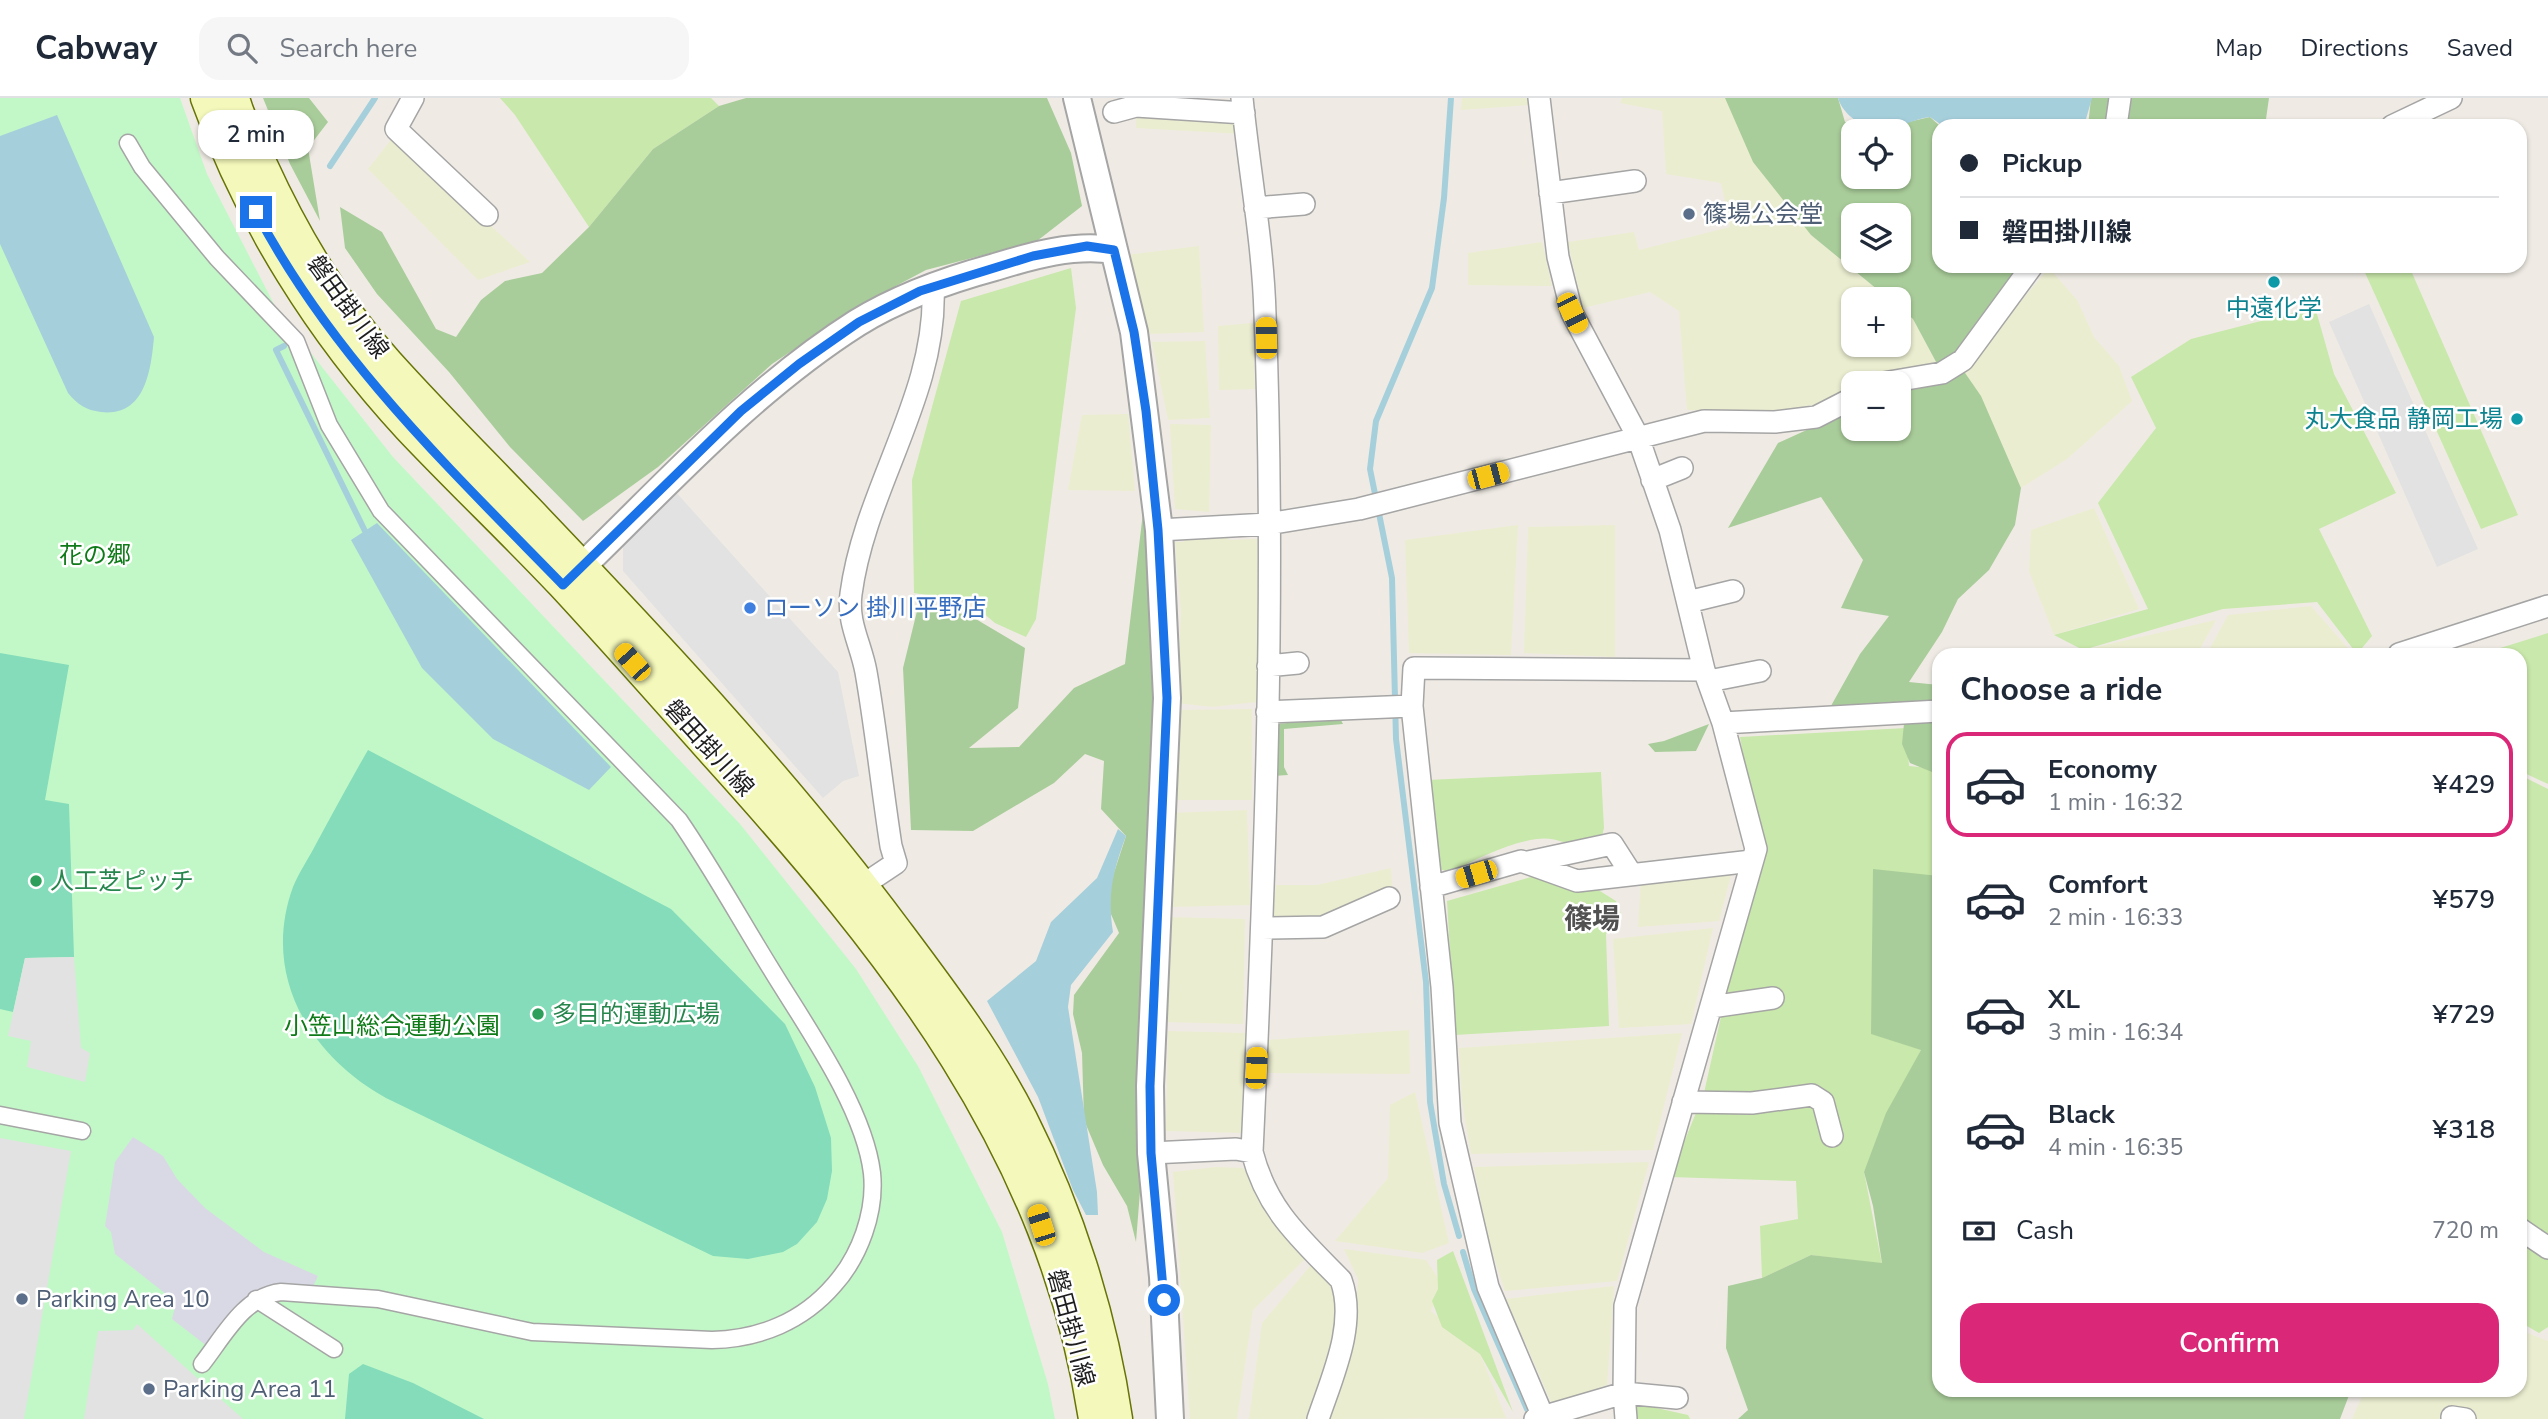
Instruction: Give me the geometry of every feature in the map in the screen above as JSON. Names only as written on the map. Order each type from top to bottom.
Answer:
[{"type":"main road","name":"磐田掛川線","points":[[206,98],[233,168],[262,224],[323,320],[407,425],[572,576],[767,770],[863,885],[942,990],[1021,1116],[1046,1171],[1079,1261],[1101,1332],[1117,1419]]},
{"type":"main road","name":"磐田掛川線","points":[[234,98],[272,186],[303,244],[347,311],[386,361],[572,576],[887,955],[954,1052],[1000,1130],[1032,1199],[1079,1343],[1094,1419]]},
{"type":"street","points":[[412,98],[396,129],[487,215]]},
{"type":"street","points":[[1077,98],[1134,332],[1158,530],[1167,698],[1150,1086],[1151,1153],[1163,1277],[1170,1419]]},
{"type":"street","points":[[1539,98],[1558,257],[1572,313],[1638,437],[1670,530],[1707,675],[1724,723],[1751,822],[1756,849],[1625,1306],[1626,1419]]},
{"type":"street","points":[[2117,119],[2120,98]]},
{"type":"street","points":[[2407,119],[2452,98]]},
{"type":"street","points":[[1086,134],[1119,105],[1243,106],[1265,312],[1268,524],[1267,843],[1252,1152],[1259,1182],[1283,1222],[1341,1280],[1345,1292],[1342,1348],[1318,1419]]},
{"type":"street","points":[[128,143],[142,167],[218,258],[296,341],[328,425],[381,511],[679,820],[815,1040],[859,1128],[872,1175],[868,1222],[860,1243],[838,1282],[821,1301],[789,1322],[768,1331],[731,1339],[533,1332],[365,1297],[281,1292],[265,1294],[256,1299],[202,1364]]},
{"type":"street","points":[[1550,193],[1635,181]]},
{"type":"street","points":[[1255,208],[1304,204]]},
{"type":"street","points":[[572,576],[741,411],[799,364],[859,322],[933,286],[1033,256],[1087,246],[1114,250]]},
{"type":"street","points":[[1911,378],[1942,373],[1963,360],[2027,273]]},
{"type":"street","points":[[863,885],[896,863],[891,846],[865,669],[851,623],[851,595],[867,522],[928,359],[935,319],[933,286]]},
{"type":"street","points":[[1158,530],[1268,524],[1359,509],[1704,421],[1775,422],[1816,417],[1841,404]]},
{"type":"street","points":[[1652,480],[1682,468]]},
{"type":"street","points":[[1688,602],[1733,591]]},
{"type":"street","points":[[2418,648],[2548,606]]},
{"type":"street","points":[[1268,666],[1298,663]]},
{"type":"street","points":[[1677,1398],[1624,1393],[1541,1418],[1488,1287],[1450,1123],[1442,987],[1412,706],[1414,668],[1707,675],[1760,671]]},
{"type":"street","points":[[1267,712],[1412,706]]},
{"type":"street","points":[[1724,723],[1932,710]]},
{"type":"street","points":[[1528,862],[1612,844],[1630,872]]},
{"type":"street","points":[[1431,887],[1521,861],[1577,881],[1630,872],[1752,861]]},
{"type":"street","points":[[1263,929],[1323,928],[1390,898]]},
{"type":"street","points":[[1710,1007],[1773,998]]},
{"type":"street","points":[[1683,1102],[1752,1103],[1812,1095],[1823,1102],[1832,1136]]},
{"type":"street","points":[[0,1115],[82,1131]]},
{"type":"street","points":[[1151,1153],[1236,1149],[1252,1152]]},
{"type":"street","points":[[2527,1234],[2548,1248]]},
{"type":"street","points":[[256,1299],[334,1349]]},
{"type":"green space","name":"小笠山総合運動公園","points":[[0,98],[180,98],[207,174],[277,310],[393,457],[740,824],[856,969],[918,1066],[1002,1232],[1048,1384],[1055,1419],[0,1419]]},
{"type":"green space","points":[[263,98],[309,98],[328,122],[308,148],[320,221],[290,164]]},
{"type":"green space","points":[[500,98],[711,98],[719,106],[653,149],[589,227],[515,115]]},
{"type":"green space","points":[[746,98],[1047,98],[1071,153],[1082,206],[1037,241],[926,270],[862,304],[772,364],[658,467],[583,521],[510,447],[449,372],[377,294],[345,248],[340,207],[382,232],[436,329],[456,337],[481,300],[505,281],[542,273],[589,227],[653,149],[719,106]]},
{"type":"green space","points":[[1462,98],[1528,98],[1529,105],[1461,110]]},
{"type":"green space","points":[[1622,98],[1725,98],[1811,235],[1841,260],[1841,273],[1857,273],[1874,287],[1841,287],[1841,357],[1911,357],[1911,317],[1942,373],[1911,378],[1911,371],[1841,371],[1841,391],[1822,403],[1777,412],[1687,410],[1679,311],[1650,292],[1583,308],[1568,242],[1634,232],[1639,250],[1730,227],[1721,183],[1666,174],[1662,111],[1620,103]]},
{"type":"green space","points":[[1725,98],[1838,98],[1844,119],[1841,119],[1841,189],[1911,189],[1911,121],[1930,117],[1932,119],[1932,273],[2025,273],[1942,373],[1911,317],[1911,287],[1874,287],[1857,273],[1911,273],[1911,203],[1841,203],[1841,260],[1811,235],[1753,162]]},
{"type":"green space","points":[[2091,98],[2269,98],[2266,119],[2089,119]]},
{"type":"green space","points":[[1137,110],[1242,114],[1243,134],[1136,128]]},
{"type":"green space","points":[[394,136],[530,262],[478,280],[368,169]]},
{"type":"green space","points":[[1542,242],[1552,286],[1468,285],[1468,253]]},
{"type":"green space","points":[[1199,246],[1204,332],[1150,334],[1126,255]]},
{"type":"green space","points":[[1071,268],[1076,308],[1036,619],[1026,637],[995,623],[970,602],[914,593],[912,480],[961,301]]},
{"type":"green space","points":[[2045,273],[2053,273],[2077,300],[2094,337],[2119,366],[2132,401],[2067,459],[2021,488],[1963,370]]},
{"type":"green space","points":[[2365,273],[2412,273],[2518,515],[2481,529]]},
{"type":"green space","points":[[2315,307],[2334,374],[2396,493],[2319,529],[2372,636],[2362,648],[2352,648],[2317,602],[2223,609],[2090,648],[2079,648],[2054,635],[2148,609],[2098,503],[2156,428],[2131,377],[2191,339]]},
{"type":"green space","points":[[1253,323],[1255,389],[1219,390],[1218,326]]},
{"type":"green space","points":[[1205,341],[1210,418],[1168,420],[1152,342]]},
{"type":"green space","points":[[1963,370],[1981,396],[2021,488],[2015,525],[1989,570],[1958,599],[1942,632],[1909,682],[1932,684],[1932,772],[1910,763],[1902,744],[1905,713],[1827,713],[1860,654],[1889,616],[1841,608],[1863,560],[1821,497],[1728,528],[1778,443],[1841,414],[1841,441],[1911,441],[1911,387]]},
{"type":"green space","points":[[1128,414],[1135,491],[1068,490],[1082,415]]},
{"type":"green space","points":[[1170,424],[1211,425],[1209,512],[1175,509]]},
{"type":"green space","points":[[1144,504],[1155,662],[1152,811],[1137,1119],[1141,1179],[1136,1242],[1127,1206],[1103,1165],[1084,1120],[1082,1053],[1073,1014],[1074,995],[1119,933],[1105,900],[1126,836],[1101,809],[1104,761],[1085,754],[1054,783],[973,831],[911,830],[903,668],[918,607],[969,615],[1025,648],[1018,708],[969,748],[1019,747],[1074,688],[1125,664]]},
{"type":"green space","points":[[2094,508],[2139,609],[2054,635],[2029,571],[2031,530]]},
{"type":"green space","points":[[1518,525],[1511,655],[1409,653],[1405,540]]},
{"type":"green space","points":[[1615,525],[1615,657],[1524,653],[1528,527]]},
{"type":"green space","points":[[1188,536],[1228,537],[1229,540],[1257,539],[1257,702],[1212,707],[1177,703],[1181,612],[1175,542],[1183,542]]},
{"type":"green space","points":[[2311,606],[2348,648],[2210,648],[2228,615]]},
{"type":"green space","points":[[2216,620],[2200,648],[2092,648]]},
{"type":"green space","points":[[2548,633],[2548,784],[2527,774],[2527,648],[2500,648]]},
{"type":"green space","name":"人工芝ピッチ","points":[[0,653],[69,665],[45,800],[69,804],[74,957],[25,958],[13,1012],[0,1009]]},
{"type":"green space","points":[[1252,709],[1252,800],[1177,800],[1177,710]]},
{"type":"green space","points":[[1340,718],[1343,724],[1284,729],[1284,767],[1288,775],[1273,776],[1277,724]]},
{"type":"green space","points":[[1709,724],[1696,751],[1655,752],[1648,744],[1664,741]]},
{"type":"green space","points":[[1906,728],[1909,766],[1932,768],[1932,945],[1921,1050],[1864,1172],[1882,1264],[1811,1255],[1762,1278],[1760,1226],[1798,1219],[1796,1181],[1670,1177],[1704,1093],[1759,846],[1740,737]]},
{"type":"green space","name":"多目的運動広場","points":[[368,750],[671,909],[785,1024],[815,1087],[831,1138],[832,1171],[827,1199],[817,1222],[797,1244],[783,1252],[748,1259],[713,1256],[386,1098],[334,1059],[314,1036],[288,981],[283,951],[285,920],[295,881]]},
{"type":"green space","points":[[1601,772],[1604,828],[1601,840],[1592,844],[1576,845],[1554,839],[1537,839],[1503,848],[1450,872],[1439,869],[1427,780]]},
{"type":"green space","points":[[2527,778],[2548,789],[2548,1327],[2539,1333],[2527,1326]]},
{"type":"green space","points":[[1247,810],[1250,905],[1172,907],[1169,813]]},
{"type":"green space","points":[[1391,868],[1393,897],[1314,926],[1271,923],[1276,885],[1317,885]]},
{"type":"green space","points":[[1563,868],[1616,901],[1621,914],[1606,934],[1609,1026],[1455,1035],[1447,901]]},
{"type":"green space","points":[[1873,869],[1932,875],[1932,1397],[2348,1397],[2340,1419],[1738,1419],[1748,1410],[1726,1348],[1728,1286],[1762,1278],[1811,1255],[1882,1263],[1873,1206],[1864,1172],[1886,1113],[1921,1050],[1871,1034]]},
{"type":"green space","points":[[1732,871],[1719,921],[1638,927],[1641,878]]},
{"type":"green space","points":[[1164,917],[1245,919],[1243,1024],[1163,1022]]},
{"type":"green space","points":[[1713,928],[1691,1024],[1619,1028],[1613,939]]},
{"type":"green space","points":[[1409,1030],[1410,1074],[1268,1073],[1268,1040]]},
{"type":"green space","points":[[1168,1031],[1245,1033],[1242,1133],[1166,1131]]},
{"type":"green space","points":[[1682,1033],[1653,1150],[1471,1154],[1462,1101],[1459,1048]]},
{"type":"green space","points":[[1415,1092],[1449,1243],[1422,1253],[1335,1241],[1388,1178],[1390,1105]]},
{"type":"green space","points":[[1649,1162],[1617,1281],[1505,1291],[1489,1242],[1474,1167]]},
{"type":"green space","points":[[1216,1167],[1243,1168],[1306,1258],[1253,1310],[1237,1419],[1190,1419],[1173,1172]]},
{"type":"green space","points":[[1344,1249],[1426,1260],[1442,1284],[1431,1311],[1480,1354],[1506,1418],[1329,1419],[1348,1363],[1356,1320],[1358,1279]]},
{"type":"green space","points":[[1453,1251],[1513,1412],[1480,1354],[1442,1327],[1432,1301],[1438,1289],[1437,1260]]},
{"type":"green space","points":[[1311,1265],[1336,1292],[1332,1351],[1309,1419],[1249,1419],[1262,1323]]},
{"type":"green space","points":[[1614,1286],[1607,1385],[1552,1404],[1506,1299]]},
{"type":"green space","points":[[2527,1333],[2548,1341],[2548,1419],[2352,1419],[2362,1397],[2527,1397]]},
{"type":"green space","points":[[363,1364],[413,1383],[484,1419],[345,1419],[349,1374]]},
{"type":"green space","points":[[1634,1403],[1688,1415],[1690,1419],[1635,1419]]},
{"type":"shaded area","points":[[2369,304],[2478,549],[2437,567],[2329,322]]},
{"type":"shaded area","points":[[674,490],[838,672],[859,776],[843,781],[823,798],[623,571],[623,538]]},
{"type":"shaded area","points":[[74,957],[81,1048],[90,1053],[85,1082],[27,1067],[31,1041],[8,1036],[25,958]]},
{"type":"shaded area","points":[[133,1137],[163,1156],[177,1179],[205,1208],[264,1252],[318,1276],[310,1293],[265,1294],[212,1350],[172,1319],[175,1307],[171,1298],[115,1254],[111,1232],[105,1226],[115,1162]]},
{"type":"shaded area","name":"Parking Area 10","points":[[0,1138],[71,1151],[24,1419],[0,1419]]},
{"type":"shaded area","name":"Parking Area 11","points":[[137,1324],[243,1419],[84,1419],[98,1331],[133,1330]]},
{"type":"water","points":[[1838,98],[2092,98],[2086,119],[1930,117],[1911,121],[1911,119],[1854,119]]},
{"type":"water","points":[[57,115],[154,337],[151,364],[143,389],[127,407],[116,412],[87,408],[68,393],[0,244],[0,136]]},
{"type":"water","points":[[377,523],[611,767],[589,790],[493,739],[422,668],[351,540]]},
{"type":"water","points":[[1118,829],[1126,836],[1112,883],[1113,932],[1071,985],[1068,1007],[1097,1192],[1098,1215],[1086,1215],[1073,1190],[1038,1097],[987,1001],[1036,961],[1051,922],[1097,878]]},
{"type":"waterway","points":[[330,166],[375,98]]},
{"type":"waterway","points":[[1451,98],[1444,198],[1432,288],[1376,421],[1370,469],[1392,578],[1396,739],[1426,982],[1430,1102],[1444,1184],[1459,1236]]},
{"type":"waterway","points":[[284,346],[276,350],[365,531]]},
{"type":"waterway","points":[[1463,1252],[1474,1289],[1527,1409]]},
{"type":"place","name":"篠場公会堂","points":[[1689,214]]},
{"type":"place","name":"中遠化学","points":[[2274,282]]},
{"type":"place","name":"丸大食品 静岡工場","points":[[2517,419]]},
{"type":"place","name":"ローソン 掛川平野店","points":[[750,608]]},
{"type":"place","name":"人工芝ピッチ","points":[[36,881]]},
{"type":"place","name":"多目的運動広場","points":[[538,1014]]},
{"type":"place","name":"Parking Area 10","points":[[22,1299]]},
{"type":"place","name":"Parking Area 11","points":[[149,1389]]},
{"type":"district","name":"篠場","points":[[1592,918]]},
{"type":"route","points":[[256,212],[310,302],[351,358],[407,425],[563,585],[741,411],[799,364],[859,322],[920,291],[965,275],[1033,256],[1087,246],[1114,250],[1134,332],[1146,411],[1158,530],[1167,698],[1150,1086],[1151,1153],[1164,1300]]},
{"type":"park label","name":"花の郷","points":[[95,555]]}]
